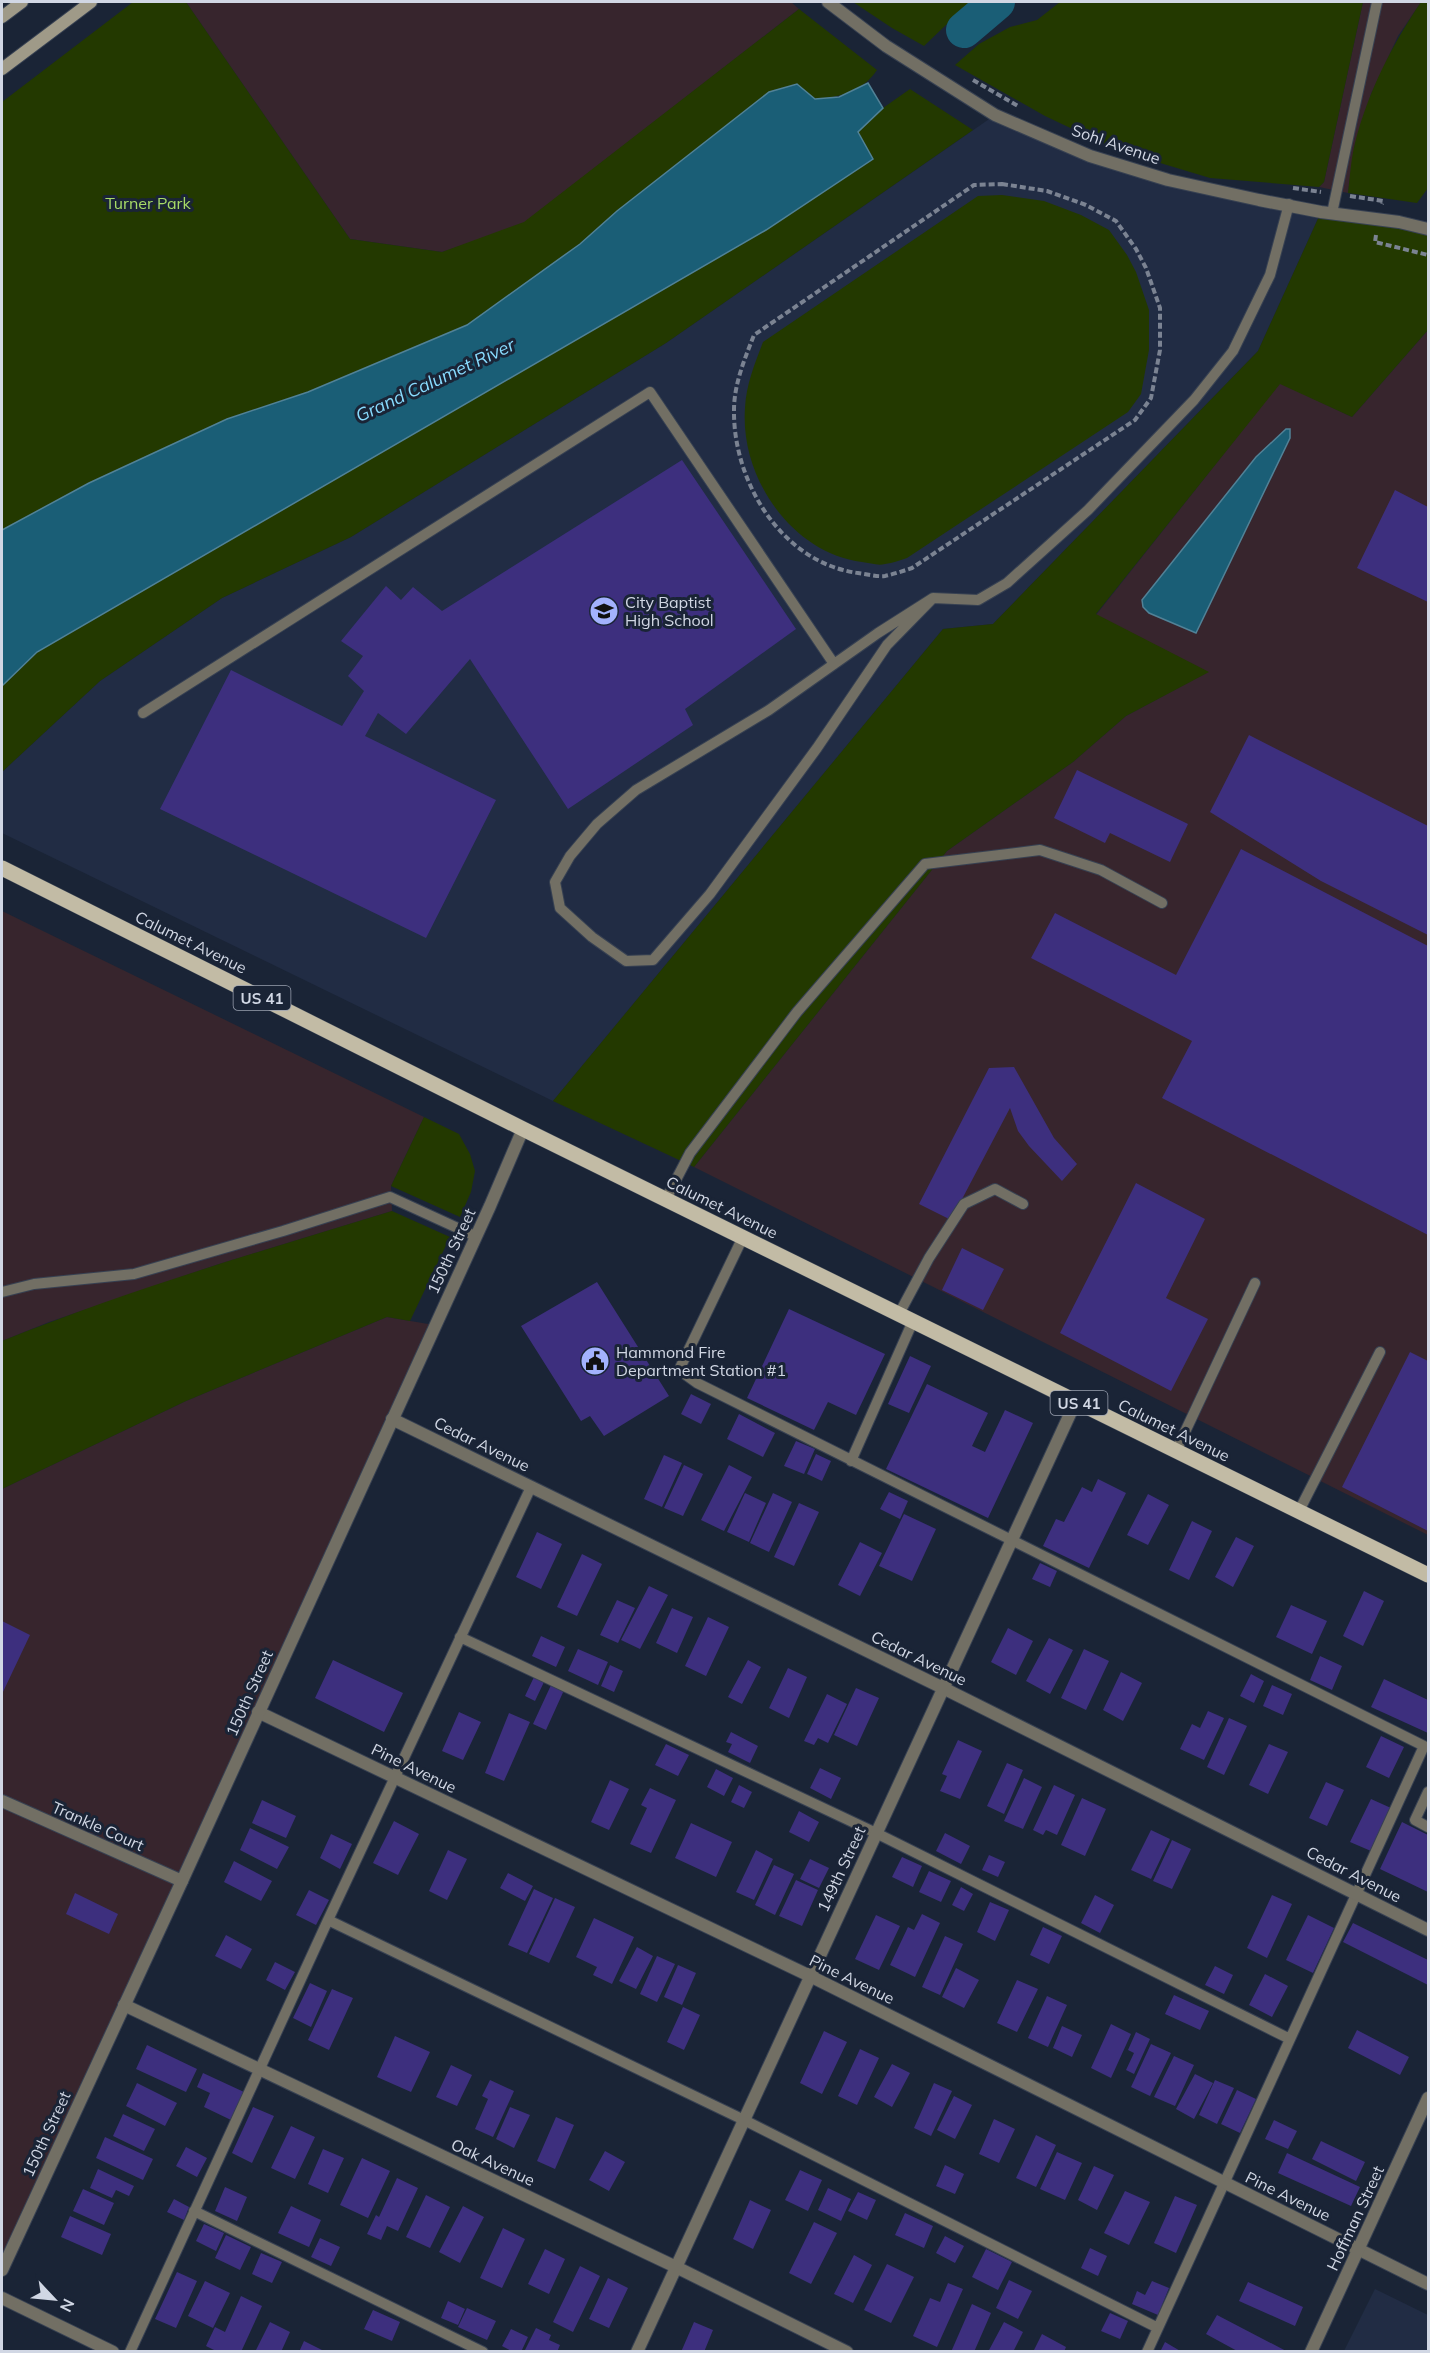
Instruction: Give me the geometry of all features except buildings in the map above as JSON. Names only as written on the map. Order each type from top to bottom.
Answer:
[{"type":"main road","points":[[2,17],[22,2]]},
{"type":"main road","points":[[2,69],[91,2]]},
{"type":"main road","name":"Calumet Avenue","points":[[2,868],[523,1129],[1428,1575]]},
{"type":"street","name":"Sohl Avenue","points":[[828,2],[886,46],[995,115],[1101,159],[1168,180],[1332,213],[1399,222],[1428,230]]},
{"type":"street","name":"150th Street","points":[[2,2270],[182,1881],[523,1129]]},
{"type":"street","name":"149th Street","points":[[637,2352],[1076,1401]]},
{"type":"street","name":"Cedar Avenue","points":[[392,1419],[943,1688],[1428,1930]]},
{"type":"street","name":"Pine Avenue","points":[[258,1712],[810,1976],[1428,2284]]},
{"type":"street","name":"Trankle Court","points":[[2,1801],[182,1881]]},
{"type":"street","name":"Oak Avenue","points":[[124,2005],[676,2267],[847,2352]]},
{"type":"street","name":"Hoffman Street","points":[[1311,2352],[1428,2098]]},
{"type":"street","points":[[2,2298],[113,2352]]},
{"type":"lane","points":[[1332,213],[1377,2]]},
{"type":"lane","points":[[933,598],[887,645],[817,748],[724,875],[653,960],[626,961],[591,937],[560,908],[555,882],[570,856],[597,824],[636,790],[732,734],[878,633],[933,598],[978,600],[1007,583],[1088,510],[1194,400],[1233,351],[1270,275],[1289,204]]},
{"type":"lane","points":[[143,713],[650,392],[834,664]]},
{"type":"lane","points":[[666,1199],[690,1152],[790,1021],[925,864],[1040,850],[1101,870],[1162,903]]},
{"type":"lane","points":[[899,1314],[929,1258],[964,1204],[995,1189],[1023,1204]]},
{"type":"lane","points":[[2,1292],[34,1284],[134,1274],[390,1197],[475,1236]]},
{"type":"lane","points":[[743,1237],[679,1370],[698,1383],[851,1461],[1424,1746],[1147,2352]]},
{"type":"lane","points":[[1176,1451],[1256,1283]]},
{"type":"lane","points":[[851,1461],[913,1321]]},
{"type":"lane","points":[[1299,1511],[1380,1352]]},
{"type":"lane","points":[[130,2352],[394,1777],[531,1487]]},
{"type":"lane","points":[[460,1637],[876,1833],[1290,2039]]},
{"type":"lane","points":[[1428,1792],[1415,1820],[1428,1827]]},
{"type":"lane","points":[[328,1920],[744,2120],[1158,2328]]},
{"type":"lane","points":[[194,2211],[483,2352]]},
{"type":"path","points":[[968,77],[1025,110]]},
{"type":"path","points":[[1002,184],[1047,191],[1086,205],[1116,221],[1146,268],[1160,308],[1160,350],[1151,398],[1135,420],[912,568],[884,576],[842,571],[808,554],[773,525],[748,483],[738,450],[734,409],[740,370],[754,335],[974,185],[1002,184]]},
{"type":"path","points":[[1290,188],[1383,201]]},
{"type":"path","points":[[1377,229],[1375,242],[1428,255]]},
{"type":"shaded area","points":[[186,2],[791,2],[799,9],[520,226],[442,252],[350,239]]},
{"type":"shaded area","points":[[1363,2],[1421,2],[1398,36],[1371,94],[1355,144],[1348,193],[1319,187],[1324,182]]},
{"type":"shaded area","name":"City Baptist High School","points":[[995,115],[1090,156],[1321,212],[1258,351],[993,624],[943,629],[553,1101],[2,833],[2,772],[100,681],[222,598],[351,537],[666,343]]},
{"type":"shaded area","points":[[1428,330],[1428,1535],[694,1167],[947,851],[1073,762],[1126,716],[1208,672],[1096,615],[1280,383],[1352,417]]},
{"type":"shaded area","points":[[2,911],[424,1117],[391,1186],[392,1211],[216,1265],[49,1322],[2,1341]]},
{"type":"shaded area","points":[[387,1317],[434,1325],[2,2271],[2,1489],[186,1401]]},
{"type":"shaded area","points":[[1375,2289],[1428,2315],[1428,2351],[1344,2351]]},
{"type":"green space","name":"Turner Park","points":[[133,2],[186,2],[350,239],[442,252],[524,222],[799,9],[877,70],[865,84],[858,88],[842,95],[815,99],[617,211],[580,244],[467,325],[308,392],[227,419],[2,530],[2,102]]},
{"type":"green space","points":[[853,2],[970,2],[924,46]]},
{"type":"green space","points":[[1060,2],[1363,2],[1324,182],[1319,187],[1210,178],[1117,150],[1045,116],[955,65],[979,44],[1010,27],[1037,20]]},
{"type":"green space","points":[[1421,2],[1428,2],[1428,188],[1417,203],[1348,193],[1360,124],[1374,87],[1400,35]]},
{"type":"green space","points":[[910,89],[973,130],[666,343],[351,537],[222,598],[100,681],[2,772],[2,686],[37,652],[766,230],[873,159],[858,132],[883,108]]},
{"type":"green space","points":[[1002,195],[1044,201],[1081,215],[1109,230],[1127,255],[1136,272],[1149,310],[1149,350],[1141,394],[1128,412],[907,558],[880,565],[837,556],[813,544],[793,528],[775,508],[761,485],[751,460],[746,434],[745,408],[751,374],[763,342],[978,196]]},
{"type":"green space","points":[[1321,212],[1428,229],[1428,330],[1352,417],[1280,384],[1096,614],[1209,672],[1126,716],[1073,762],[947,851],[694,1167],[553,1101],[943,629],[993,624],[1258,351]]},
{"type":"green space","points":[[424,1117],[459,1134],[470,1154],[475,1171],[471,1192],[460,1217],[391,1186]]},
{"type":"green space","points":[[392,1211],[450,1237],[410,1321],[387,1317],[186,1401],[2,1489],[2,1341],[146,1288]]},
{"type":"water","points":[[868,83],[883,108],[858,132],[873,159],[766,230],[37,652],[2,686],[2,530],[89,483],[227,419],[308,392],[467,325],[580,244],[617,211],[769,92],[797,84],[815,99],[839,97]]},
{"type":"water","points":[[1286,429],[1290,429],[1290,438],[1196,633],[1149,613],[1143,607],[1142,600],[1256,457]]},
{"type":"waterway","name":"Grand Calumet River","points":[[964,30],[997,2]]},
{"type":"place","name":"City Baptist High School","points":[[604,611]]},
{"type":"place","name":"Hammond Fire Department Station #1","points":[[595,1361]]}]
